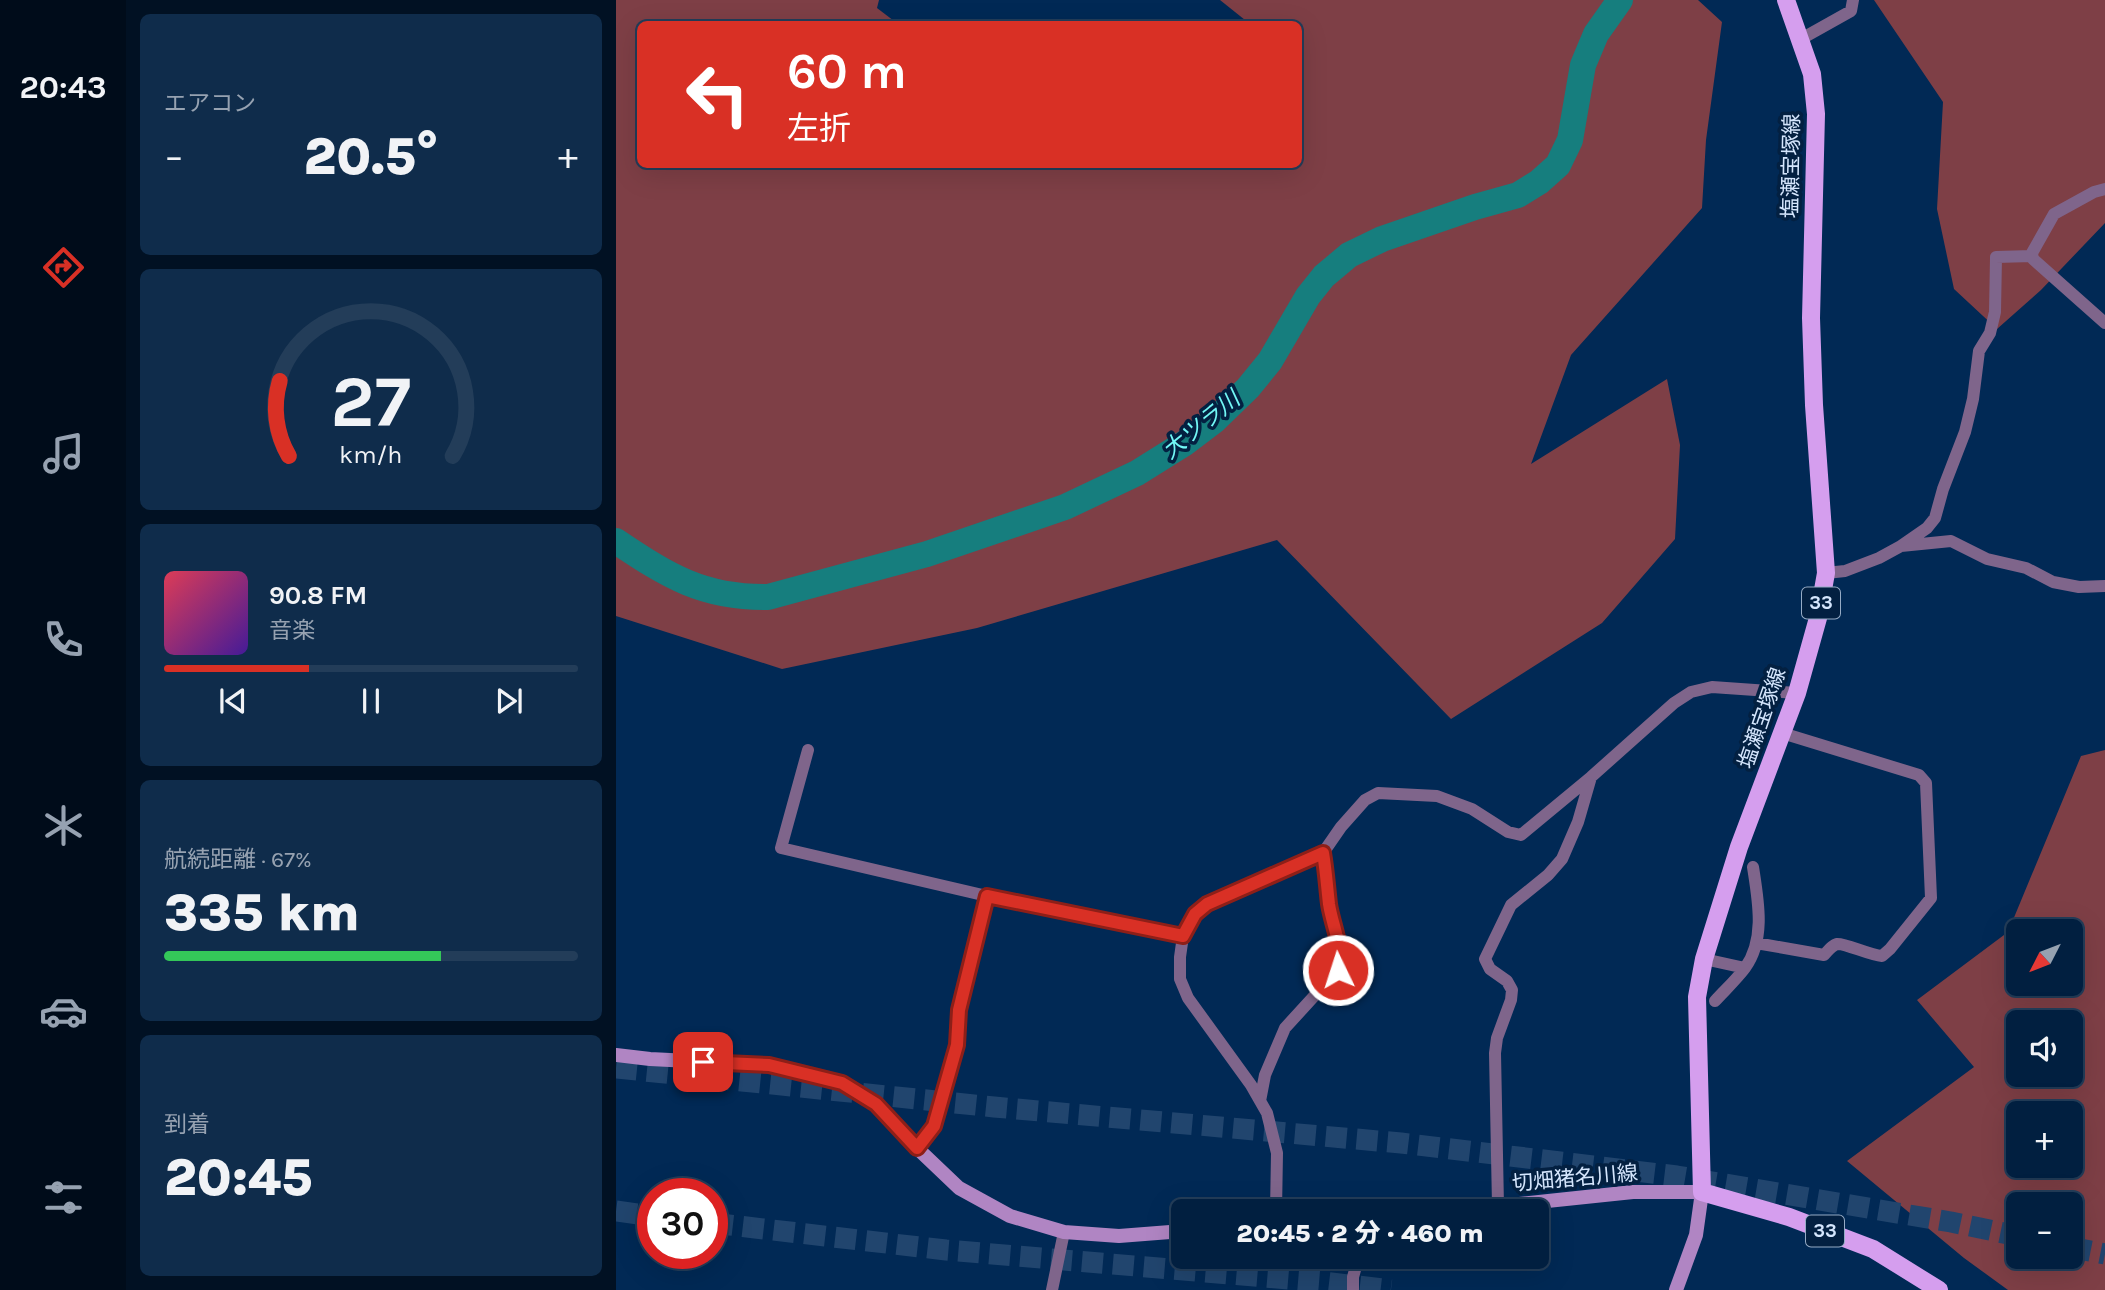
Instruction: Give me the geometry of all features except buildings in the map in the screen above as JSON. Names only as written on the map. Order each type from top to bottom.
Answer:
[{"type":"main road","name":"塩瀬宝塚線","points":[[1702,1192],[1697,997],[1704,958],[1739,847],[1797,693],[1818,618],[1826,573],[1814,405],[1811,318],[1816,114],[1812,74],[1786,0]]},
{"type":"main road","points":[[616,1055],[769,1065],[842,1083],[876,1104],[959,1188],[1010,1216],[1064,1232],[1119,1236],[1171,1232]]},
{"type":"main road","name":"切畑猪名川線","points":[[1549,1201],[1633,1192],[1702,1192]]},
{"type":"main road","points":[[1676,1290],[1696,1235],[1702,1192]]},
{"type":"main road","name":"33","points":[[1702,1192],[1789,1217],[1873,1250],[1939,1290]]},
{"type":"street","points":[[1801,39],[1851,11],[1853,0]]},
{"type":"street","points":[[2032,256],[2054,214],[2094,192],[2105,190]]},
{"type":"street","points":[[1826,573],[1845,571],[1879,558],[1927,528],[1935,518],[1942,489],[1965,432],[1973,400],[1979,351],[1990,332],[1995,312],[1996,257],[2032,256]]},
{"type":"street","points":[[2032,256],[2105,323]]},
{"type":"street","points":[[1901,546],[1951,541],[1987,559],[2026,568],[2053,582],[2079,587],[2105,586]]},
{"type":"street","points":[[1276,1199],[1276,1153],[1267,1113],[1251,1085],[1188,998],[1180,979],[1183,936],[1195,914],[1207,904],[1323,853],[1364,800],[1378,793],[1437,796],[1472,809],[1508,832],[1521,835],[1690,692],[1713,687],[1797,693]]},
{"type":"street","points":[[1756,943],[1824,956],[1840,943],[1871,955],[1882,956],[1890,950],[1931,898],[1926,783],[1919,775],[1782,733]]},
{"type":"street","points":[[808,750],[781,848],[987,896],[1183,936]]},
{"type":"street","points":[[1498,1199],[1495,1053],[1512,990],[1507,981],[1490,969],[1485,959],[1511,905],[1548,875],[1562,859],[1578,822],[1591,777]]},
{"type":"street","points":[[1260,1101],[1265,1075],[1285,1028],[1338,970],[1341,959],[1329,903],[1323,853]]},
{"type":"street","points":[[1715,1001],[1745,968],[1754,951],[1760,913],[1753,867]]},
{"type":"street","points":[[917,1148],[934,1126],[957,1045],[959,1010],[987,896]]},
{"type":"street","points":[[1704,958],[1745,968]]},
{"type":"street","points":[[1052,1290],[1064,1232]]},
{"type":"street","points":[[1353,1290],[1355,1269]]},
{"type":"shaded area","points":[[616,0],[879,0],[877,8],[894,21],[637,21],[637,168],[1302,168],[1302,21],[1246,21],[1220,0],[1698,0],[1722,22],[1706,140],[1702,208],[1571,355],[1531,464],[1667,379],[1680,445],[1675,539],[1602,623],[1451,719],[1277,540],[977,628],[782,669],[616,616]]},
{"type":"shaded area","points":[[1874,0],[2105,0],[2105,223],[2041,290],[1997,329],[1954,289],[1937,209],[1943,102]]},
{"type":"shaded area","points":[[2105,750],[2105,1290],[2008,1290],[1964,1258],[1847,1161],[1974,1067],[1917,1000],[2006,933],[2006,996],[2083,996],[2083,919],[2013,919],[2081,756]]},
{"type":"waterway","name":"大ツラ川","points":[[616,541],[653,565],[705,589],[724,594],[768,597],[927,554],[1065,507],[1137,473],[1214,421],[1248,388],[1270,361],[1308,296],[1324,276],[1349,255],[1382,239],[1518,195],[1539,182],[1558,165],[1570,140],[1583,65],[1596,34],[1620,0]]},
{"type":"tunnel","points":[[616,1068],[994,1107],[1401,1143],[1677,1176],[2006,1233]]},
{"type":"tunnel","points":[[616,1211],[637,1214]]},
{"type":"tunnel","points":[[728,1225],[946,1250],[1391,1290]]},
{"type":"tunnel","points":[[2083,1250],[2105,1254]]},
{"type":"route","points":[[703,1062],[769,1065],[842,1083],[876,1104],[917,1148],[934,1126],[957,1045],[959,1010],[987,896],[1183,936],[1195,914],[1207,904],[1323,853],[1329,903],[1341,959],[1338,970]]}]
